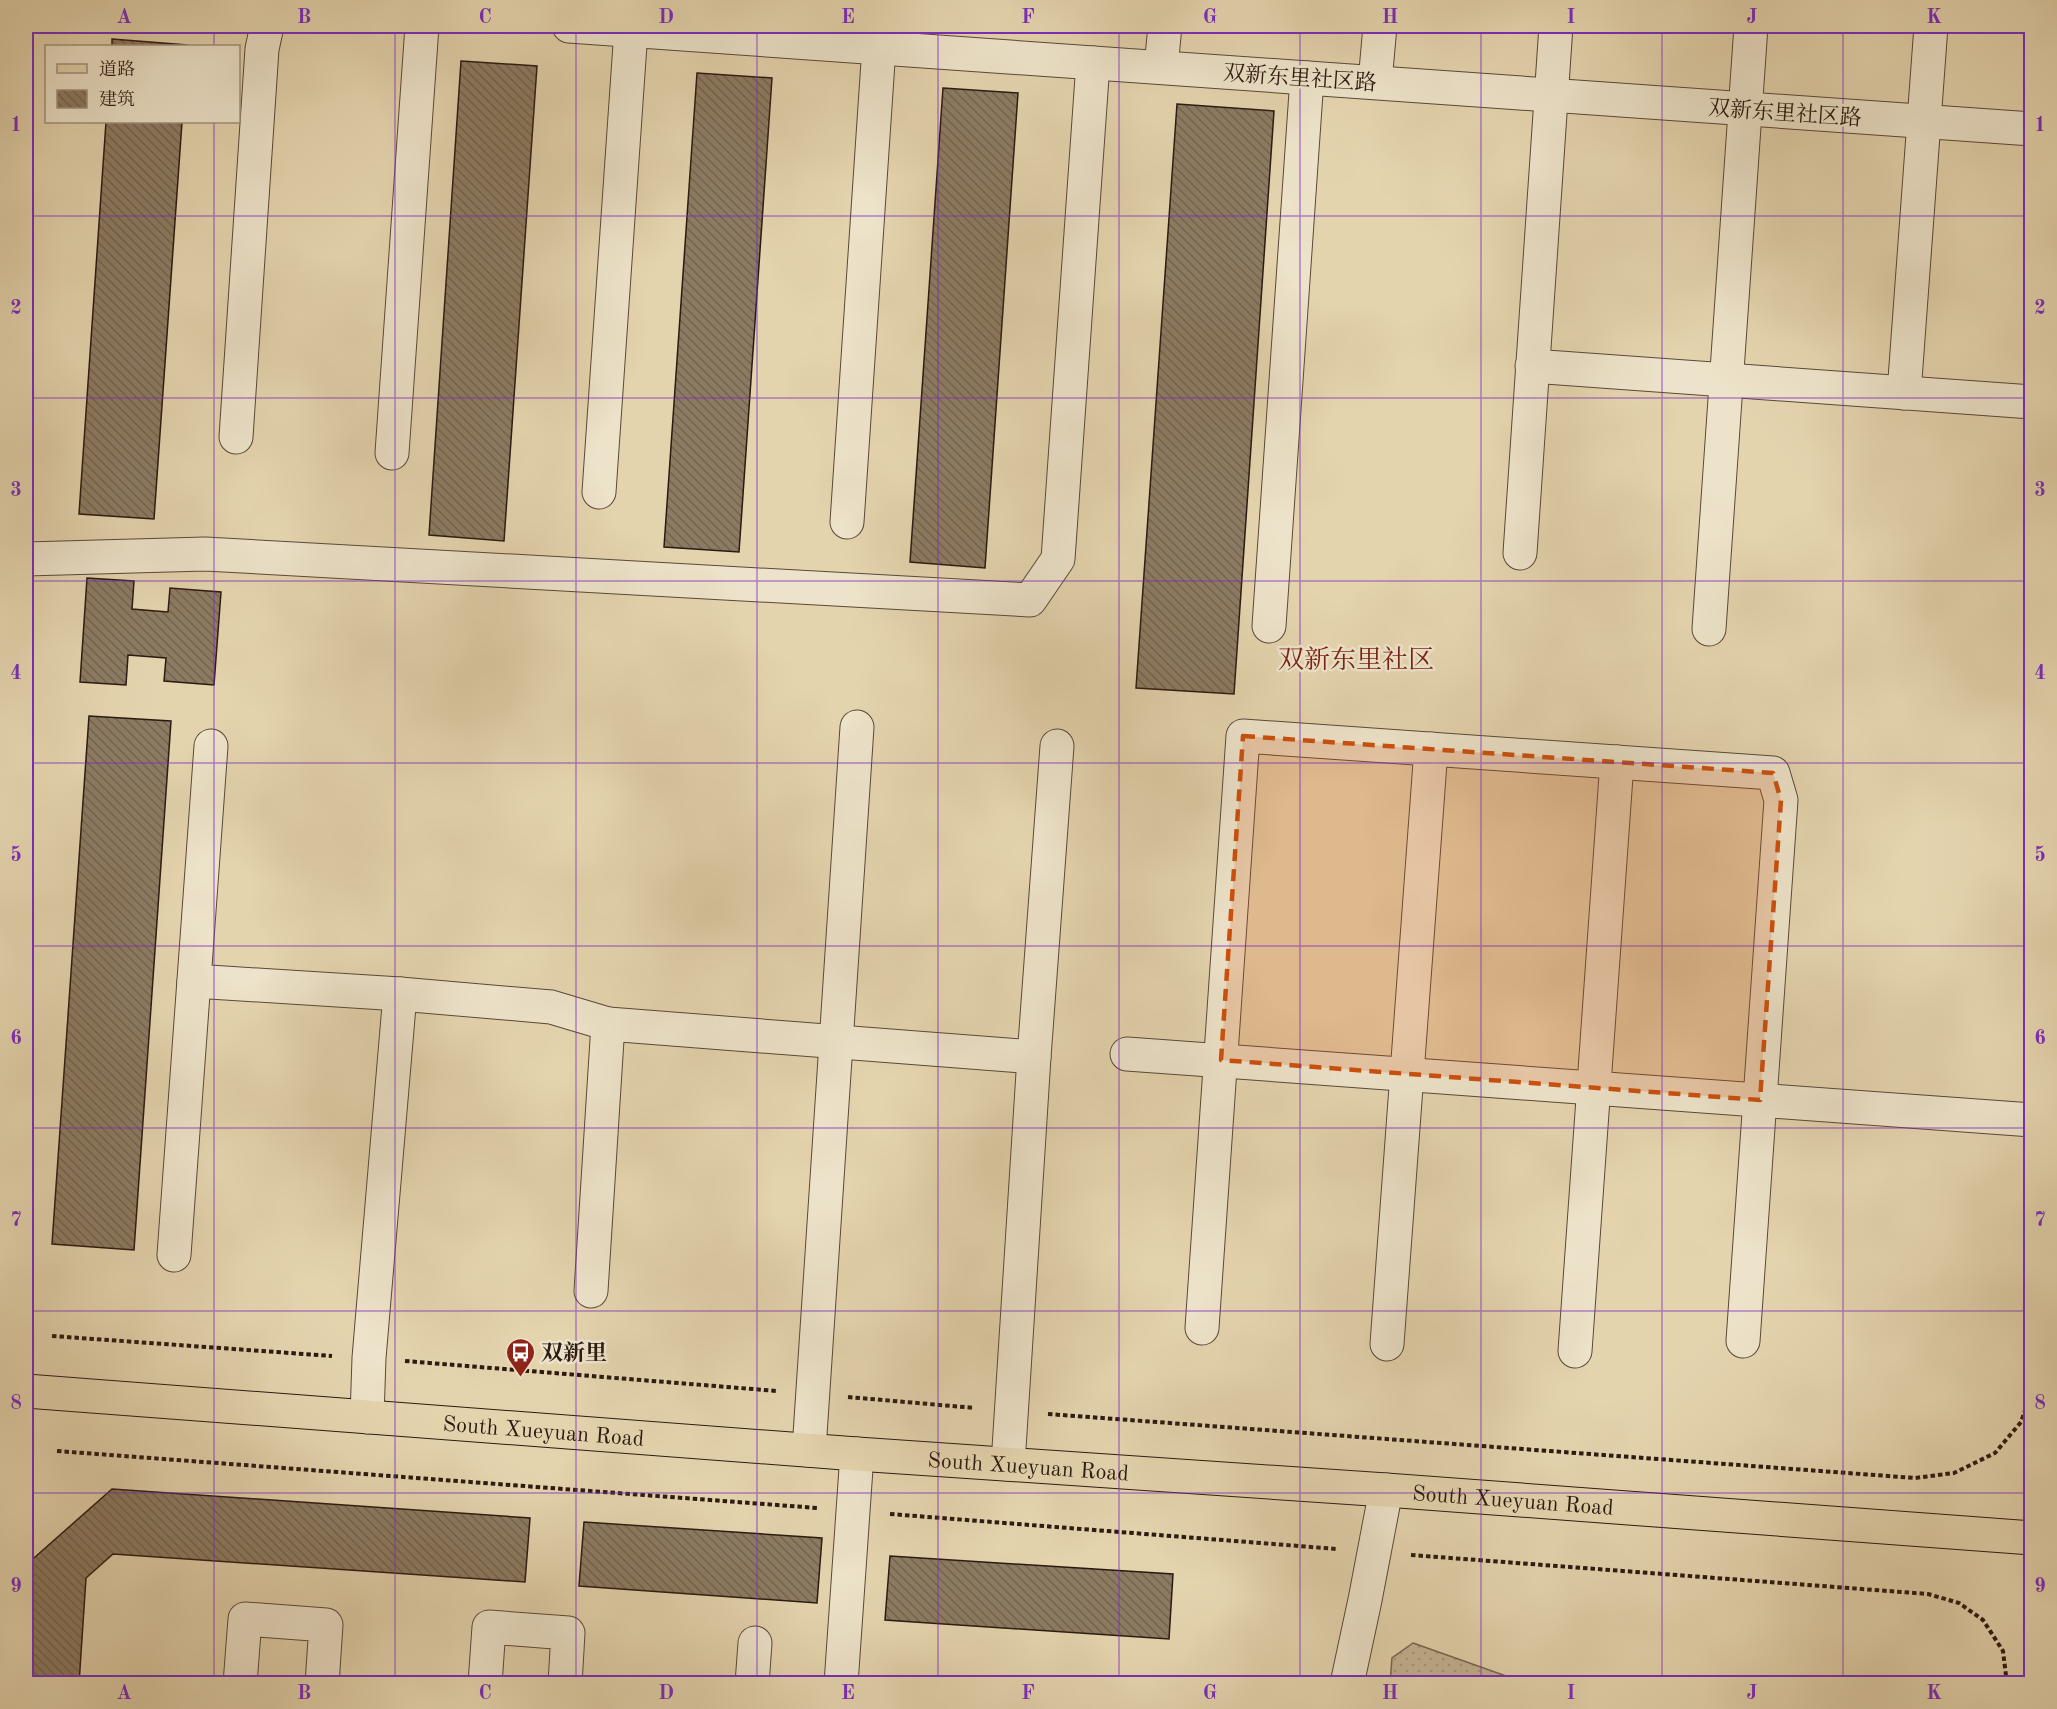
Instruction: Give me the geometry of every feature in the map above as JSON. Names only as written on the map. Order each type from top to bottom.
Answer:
[{"type":"main road","name":"South Xueyuan Road","points":[[26,1391],[857,1454],[1386,1490],[2031,1538]]},
{"type":"street","points":[[236,437],[262,61],[267,26]]},
{"type":"street","points":[[392,453],[422,26]]},
{"type":"street","name":"双新东里社区路","points":[[569,26],[631,30],[708,30],[879,47],[922,38],[1093,63],[2031,129]]},
{"type":"street","points":[[1161,67],[1165,26]]},
{"type":"street","points":[[1375,82],[1380,26]]},
{"type":"street","points":[[1520,552],[1556,26]]},
{"type":"street","points":[[1709,629],[1751,26]]},
{"type":"street","points":[[1904,393],[1931,26]]},
{"type":"street","points":[[599,492],[631,30]]},
{"type":"street","points":[[847,522],[879,47]]},
{"type":"street","points":[[26,559],[205,554],[1030,600],[1058,560],[1093,63]]},
{"type":"street","points":[[1269,626],[1307,78]]},
{"type":"street","points":[[1532,366],[2031,402]]},
{"type":"street","points":[[809,1450],[857,726]]},
{"type":"street","points":[[1202,1328],[1243,736],[1773,773],[1781,800],[1743,1341]]},
{"type":"street","points":[[174,1255],[211,746]]},
{"type":"street","points":[[1008,1464],[1057,746]]},
{"type":"street","points":[[1387,1344],[1431,749]]},
{"type":"street","points":[[1575,1352],[1617,762]]},
{"type":"street","points":[[194,981],[400,994],[551,1007],[608,1024],[1034,1057]]},
{"type":"street","points":[[367,1417],[370,1347],[400,994]]},
{"type":"street","points":[[591,1291],[608,1024]]},
{"type":"street","points":[[1127,1054],[2031,1120]]},
{"type":"street","points":[[841,1683],[857,1454]]},
{"type":"street","points":[[1347,1683],[1386,1490]]},
{"type":"street","points":[[240,1683],[245,1619],[326,1625],[322,1683]]},
{"type":"street","points":[[485,1683],[489,1628],[568,1633],[565,1683]]},
{"type":"street","points":[[752,1683],[755,1643]]},
{"type":"path","points":[[1995,1453],[2021,1422],[2031,1390]]},
{"type":"path","points":[[57,1451],[853,1510],[1928,1594],[1959,1603],[1983,1620],[2003,1651],[2007,1683]]},
{"type":"highlighted area","points":[[1243,736],[1773,773],[1781,800],[1760,1100],[1221,1060]]},
{"type":"shaded area","points":[[1413,1643],[1526,1683],[1390,1683],[1392,1658]]},
{"type":"building","points":[[1006,26],[1102,26],[1101,33]]},
{"type":"building","points":[[112,39],[187,45],[112,45]]},
{"type":"building","points":[[461,61],[537,66],[504,541],[429,535]]},
{"type":"building","points":[[697,73],[772,78],[739,552],[664,547]]},
{"type":"building","points":[[943,88],[1018,93],[985,568],[910,562]]},
{"type":"building","points":[[1177,104],[1274,111],[1234,694],[1136,688]]},
{"type":"building","points":[[106,123],[182,123],[154,519],[79,514]]},
{"type":"building","points":[[87,578],[134,581],[132,609],[168,612],[170,588],[221,592],[214,685],[164,681],[166,658],[128,655],[126,685],[80,682]]},
{"type":"building","points":[[89,716],[171,721],[134,1250],[52,1244]]},
{"type":"building","points":[[112,1489],[530,1518],[525,1582],[113,1554],[86,1578],[79,1684],[26,1684],[26,1565]]},
{"type":"building","points":[[584,1522],[822,1538],[817,1603],[579,1586]]},
{"type":"building","points":[[890,1556],[1173,1574],[1169,1639],[885,1620]]},
{"type":"place","name":"双新里","points":[[520,1378]]},
{"type":"district","name":"双新东里社区","points":[[1356,659]]}]
